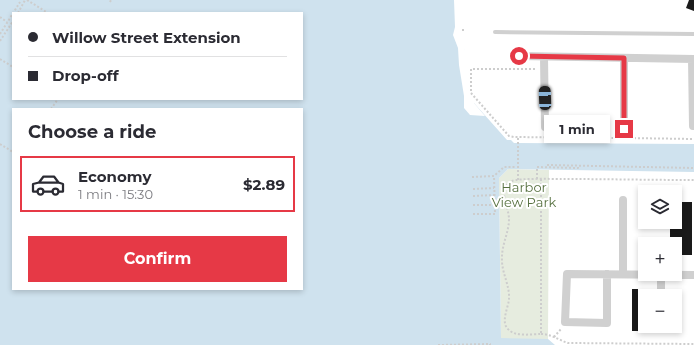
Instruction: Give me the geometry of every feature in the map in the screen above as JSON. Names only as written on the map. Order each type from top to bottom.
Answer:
[{"type":"street","points":[[519,56],[693,59],[693,126]]},
{"type":"street","points":[[544,57],[545,127]]},
{"type":"street","points":[[624,58],[624,129]]},
{"type":"street","points":[[623,274],[624,200]]},
{"type":"street","points":[[607,274],[607,323],[565,322],[567,274],[607,274],[623,274],[638,274]]},
{"type":"street","points":[[682,275],[694,275]]},
{"type":"lane","points":[[494,32],[694,34]]},
{"type":"path","points":[[19,12],[26,0],[46,12]]},
{"type":"path","points":[[14,12],[20,2]]},
{"type":"path","points":[[0,34],[12,14]]},
{"type":"path","points":[[0,17],[7,22]]},
{"type":"path","points":[[0,41],[12,23]]},
{"type":"path","points":[[0,59],[12,66]]},
{"type":"path","points":[[518,138],[518,180]]},
{"type":"path","points":[[0,144],[12,151]]},
{"type":"path","points":[[547,165],[694,168]]},
{"type":"path","points":[[537,179],[537,167],[578,168],[578,166]]},
{"type":"path","points":[[472,177],[494,176],[504,167],[515,167]]},
{"type":"path","points":[[473,214],[494,214],[494,176]]},
{"type":"path","points":[[694,180],[537,179],[512,181],[505,186],[503,192],[509,219],[508,230],[502,248],[502,259],[509,297],[504,319],[508,330],[517,334],[548,334],[560,341],[568,343],[694,344]]},
{"type":"path","points":[[541,179],[541,334]]},
{"type":"path","points":[[473,189],[494,188]]},
{"type":"path","points":[[473,196],[494,195]]},
{"type":"path","points":[[473,205],[494,205]]},
{"type":"path","points":[[438,345],[490,345]]},
{"type":"green space","name":"Harbor View Park","points":[[508,169],[549,170],[548,339],[501,339],[499,178]]},
{"type":"water","points":[[0,0],[467,0],[464,48],[466,96],[464,102],[474,103],[507,140],[511,140],[514,143],[694,144],[694,172],[508,169],[499,178],[501,338],[548,339],[555,345],[0,345]]},
{"type":"pier","points":[[454,0],[469,0],[468,40],[467,48],[464,48],[465,51],[467,51],[468,96],[466,101],[474,101],[485,116],[470,115],[464,108],[458,48],[453,35],[455,27]]},
{"type":"building","points":[[689,0],[694,0],[694,11],[686,8]]},
{"type":"building","points":[[682,202],[692,202],[692,255],[682,255],[682,237],[670,237],[670,229],[682,229]]},
{"type":"building","points":[[632,289],[638,289],[638,331],[632,331]]},
{"type":"route","points":[[519,56],[624,58],[624,129]]}]
